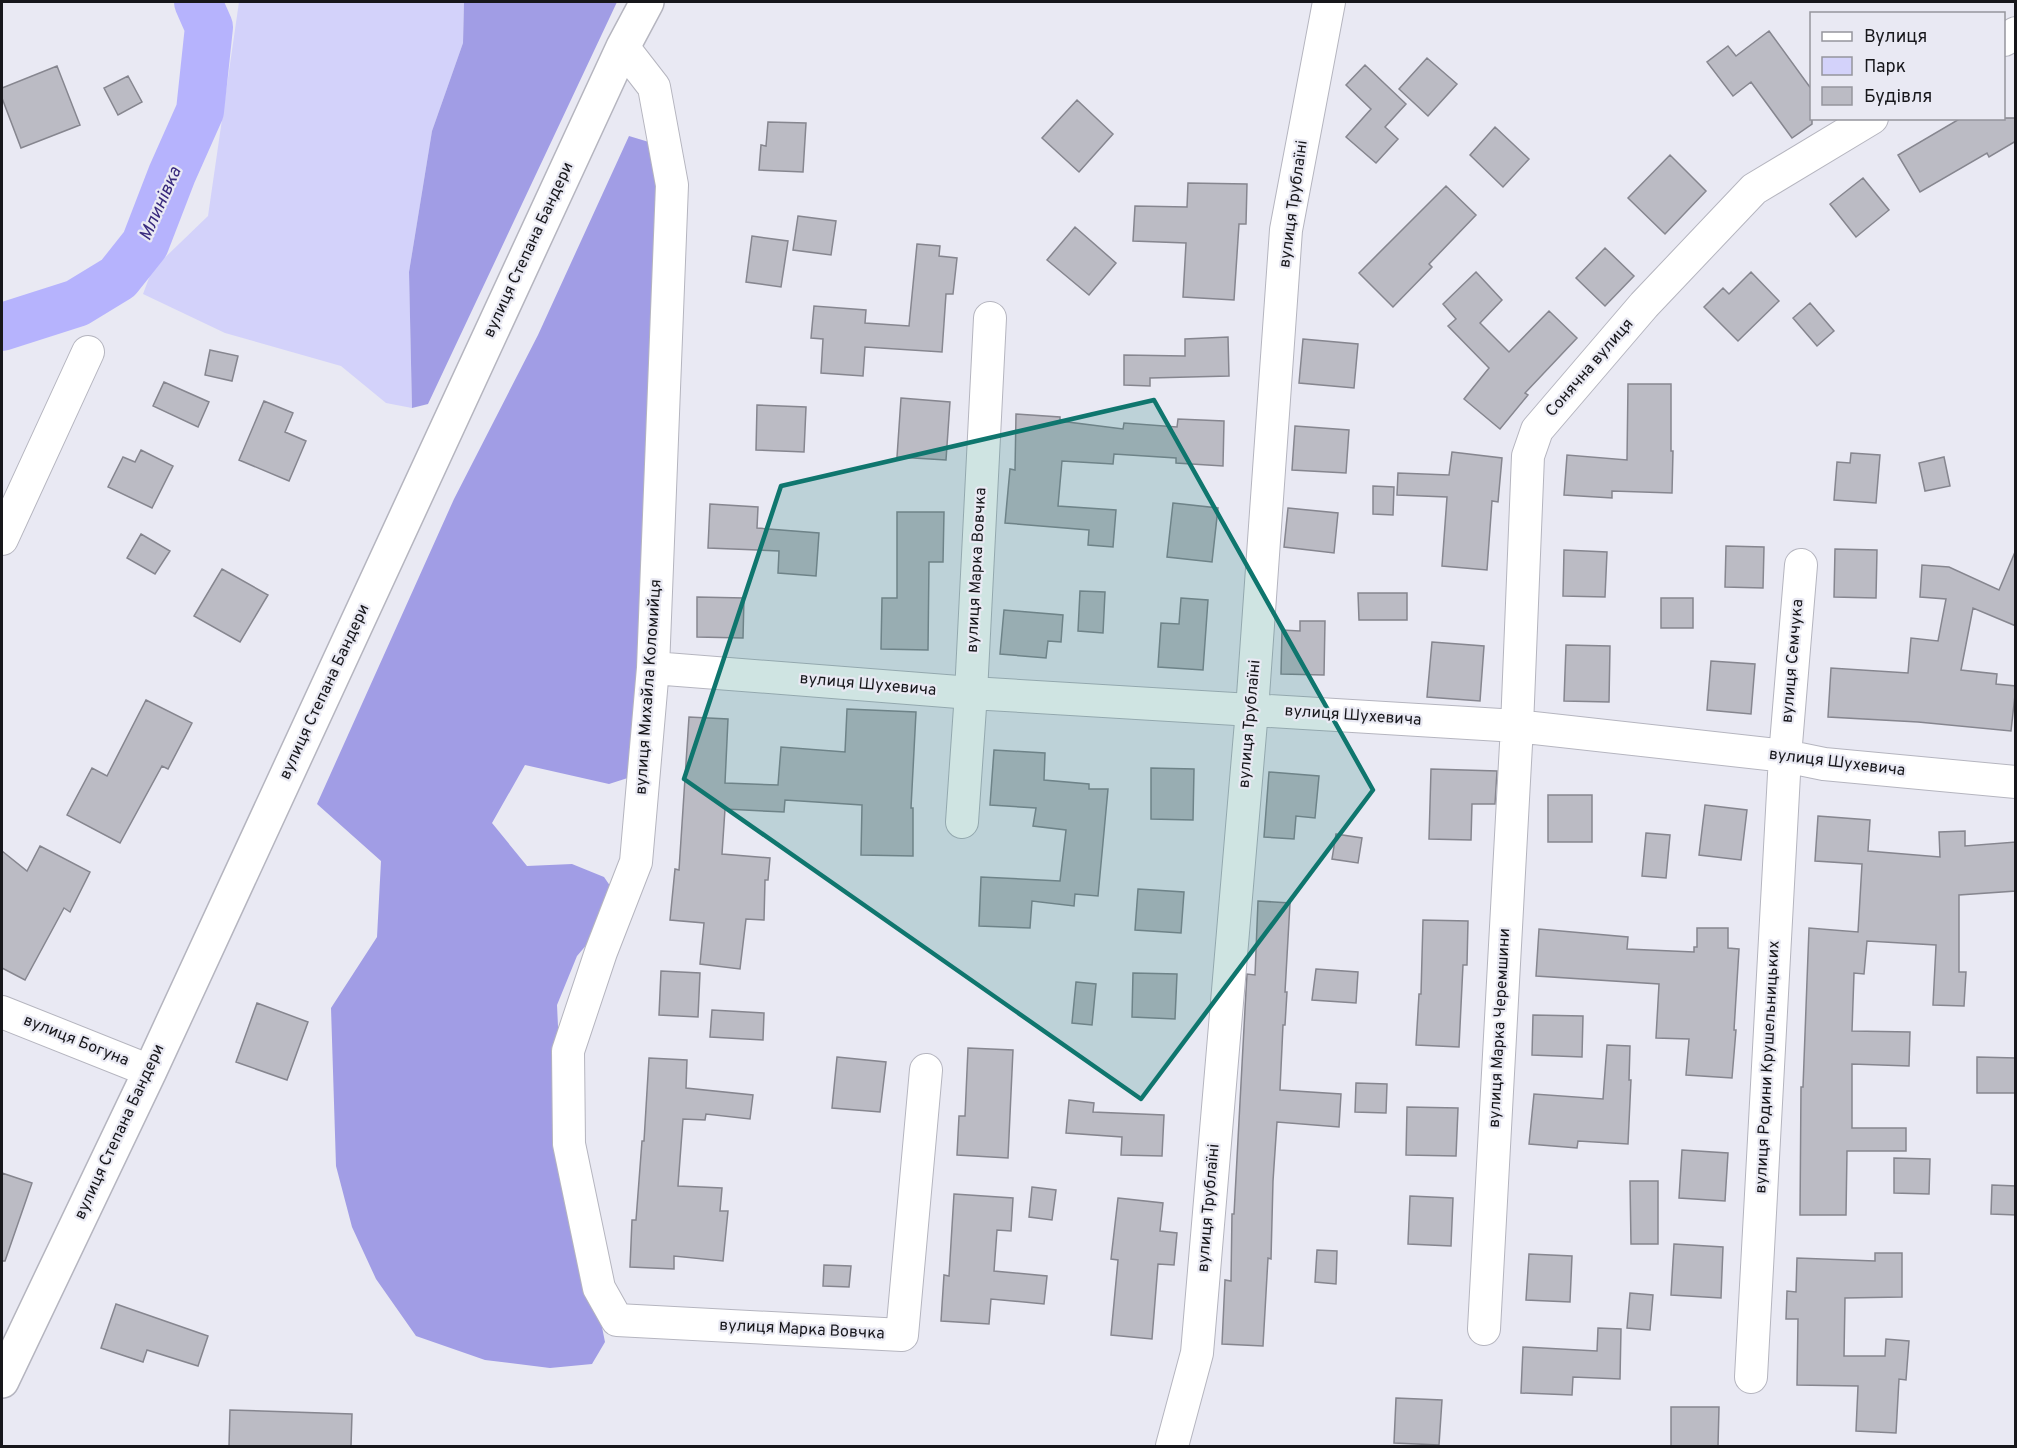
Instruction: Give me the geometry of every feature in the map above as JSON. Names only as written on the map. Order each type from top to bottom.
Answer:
[{"type":"main road","name":"вулиця Степана Бандери","points":[[2,1381],[150,1071],[623,47],[646,2]]},
{"type":"street","name":"вулиця Трублаїні","points":[[1172,1446],[1197,1353],[1252,710],[1286,230],[1329,2]]},
{"type":"street","name":"вулиця Михайла Коломийця","points":[[617,1320],[599,1288],[569,1144],[568,1051],[601,952],[636,862],[653,668],[672,185],[654,87],[623,47]]},
{"type":"street","name":"Сонячна вулиця","points":[[1517,726],[1528,456],[1537,430],[1644,305],[1754,189],[1869,120]]},
{"type":"street","name":"вулиця Марка Вовчка","points":[[962,822],[990,318]]},
{"type":"street","points":[[2,539],[88,352]]},
{"type":"street","name":"вулиця Семчука","points":[[1785,756],[1801,565]]},
{"type":"street","name":"вулиця Шухевича","points":[[653,668],[970,693],[1517,726],[1785,756],[1824,764],[2016,782]]},
{"type":"street","name":"вулиця Марка Черемшини","points":[[1484,1329],[1517,726]]},
{"type":"street","name":"вулиця Родини Крушельницьких","points":[[1751,1377],[1785,756]]},
{"type":"street","name":"вулиця Богуна","points":[[2,1012],[150,1071]]},
{"type":"street","name":"вулиця Марка Вовчка","points":[[617,1320],[902,1335],[926,1070]]},
{"type":"highlighted area","points":[[1154,400],[1373,790],[1141,1099],[684,779],[781,486]]},
{"type":"green space","points":[[239,2],[464,2],[463,43],[432,131],[409,272],[412,408],[386,403],[341,366],[225,333],[143,294],[152,270],[208,216]]},
{"type":"shaded area","points":[[464,2],[617,2],[428,404],[412,408],[409,272],[432,131],[463,43]]},
{"type":"shaded area","points":[[629,136],[662,146],[637,775],[609,784],[525,765],[492,823],[527,866],[572,864],[604,877],[622,903],[577,956],[557,1005],[563,1132],[605,1342],[592,1364],[550,1368],[485,1360],[416,1336],[376,1279],[352,1227],[336,1166],[331,1008],[377,937],[381,861],[317,804],[454,499],[538,335]]},
{"type":"building","points":[[1769,31],[1810,87],[1812,124],[1792,138],[1751,82],[1733,96],[1707,62],[1728,46],[1736,56]]},
{"type":"building","points":[[1427,58],[1457,84],[1428,116],[1399,89]]},
{"type":"building","points":[[1365,65],[1406,104],[1385,127],[1398,139],[1376,163],[1346,137],[1371,109],[1346,85]]},
{"type":"building","points":[[57,66],[80,125],[21,148],[2,98],[2,88]]},
{"type":"building","points":[[128,76],[142,102],[118,115],[104,88]]},
{"type":"building","points":[[1077,100],[1113,134],[1079,172],[1042,138]]},
{"type":"building","points":[[2016,118],[2016,141],[1989,157],[1987,153],[1920,192],[1898,155],[1958,120]]},
{"type":"building","points":[[768,122],[806,123],[803,172],[759,170],[761,145],[766,146]]},
{"type":"building","points":[[1495,127],[1529,159],[1503,187],[1470,155]]},
{"type":"building","points":[[1670,155],[1706,191],[1665,234],[1628,198]]},
{"type":"building","points":[[1863,178],[1889,210],[1856,237],[1830,204]]},
{"type":"building","points":[[1188,183],[1247,184],[1246,224],[1239,224],[1234,300],[1183,297],[1186,243],[1133,241],[1135,206],[1187,207]]},
{"type":"building","points":[[1446,186],[1476,215],[1429,264],[1432,267],[1393,307],[1359,273]]},
{"type":"building","points":[[798,216],[836,221],[831,255],[793,250]]},
{"type":"building","points":[[1075,227],[1116,263],[1089,295],[1047,260]]},
{"type":"building","points":[[752,236],[788,241],[781,287],[746,282]]},
{"type":"building","points":[[917,244],[940,246],[939,256],[957,258],[953,294],[946,294],[942,352],[865,347],[863,376],[821,373],[823,339],[811,338],[814,306],[866,310],[865,323],[909,326]]},
{"type":"building","points":[[1605,248],[1634,276],[1605,306],[1576,278]]},
{"type":"building","points":[[1476,272],[1502,300],[1480,323],[1509,352],[1549,311],[1577,338],[1525,393],[1528,395],[1500,429],[1464,399],[1489,368],[1448,326],[1456,319],[1443,304]]},
{"type":"building","points":[[1751,272],[1779,301],[1738,341],[1704,307],[1723,288],[1729,294]]},
{"type":"building","points":[[1810,303],[1834,331],[1817,346],[1793,318]]},
{"type":"building","points":[[1228,337],[1229,376],[1150,378],[1150,386],[1124,385],[1124,355],[1185,356],[1185,339]]},
{"type":"building","points":[[1303,339],[1358,344],[1354,388],[1299,383]]},
{"type":"building","points":[[210,350],[238,356],[232,381],[205,375]]},
{"type":"building","points":[[164,382],[209,402],[198,427],[153,406]]},
{"type":"building","points":[[1628,384],[1671,384],[1672,493],[1612,491],[1612,498],[1564,495],[1567,455],[1627,460]]},
{"type":"building","points":[[901,398],[950,402],[946,460],[897,457]]},
{"type":"building","points":[[264,401],[293,413],[285,432],[306,441],[289,481],[239,460]]},
{"type":"building","points":[[757,405],[806,407],[804,452],[756,450]]},
{"type":"building","points":[[1016,414],[1060,417],[1060,421],[1123,429],[1124,423],[1177,427],[1178,419],[1224,421],[1223,466],[1176,463],[1176,458],[1114,454],[1113,464],[1062,461],[1058,506],[1116,510],[1113,547],[1088,545],[1089,530],[1005,523],[1010,469],[1015,470]]},
{"type":"building","points":[[1295,426],[1349,430],[1346,473],[1292,470]]},
{"type":"building","points":[[141,450],[173,466],[152,508],[108,487],[123,457],[135,462]]},
{"type":"building","points":[[1452,452],[1502,458],[1498,502],[1492,501],[1487,570],[1442,566],[1447,497],[1397,495],[1398,473],[1449,475]]},
{"type":"building","points":[[1851,453],[1880,455],[1876,503],[1834,500],[1837,462],[1850,463]]},
{"type":"building","points":[[1944,457],[1950,486],[1925,491],[1919,463]]},
{"type":"building","points":[[1373,486],[1394,487],[1393,515],[1373,514]]},
{"type":"building","points":[[1173,503],[1218,508],[1212,562],[1167,557]]},
{"type":"building","points":[[710,504],[758,507],[757,528],[819,533],[816,576],[778,573],[779,551],[708,548]]},
{"type":"building","points":[[1288,508],[1338,513],[1334,553],[1284,547]]},
{"type":"building","points":[[897,512],[944,512],[943,562],[929,562],[928,650],[881,649],[882,598],[897,598]]},
{"type":"building","points":[[141,534],[170,551],[155,574],[127,558]]},
{"type":"building","points":[[1726,546],[1764,547],[1763,588],[1725,587]]},
{"type":"building","points":[[1835,549],[1877,550],[1876,598],[1834,597]]},
{"type":"building","points":[[1564,550],[1607,552],[1605,597],[1563,596]]},
{"type":"building","points":[[2015,552],[2016,626],[1973,608],[1961,670],[1997,674],[1996,684],[2016,686],[2011,731],[1918,722],[1828,717],[1831,668],[1908,673],[1911,638],[1938,641],[1946,599],[1920,597],[1922,565],[1949,567],[1999,590]]},
{"type":"building","points":[[222,569],[268,595],[240,642],[194,616]]},
{"type":"building","points":[[1080,591],[1105,592],[1103,633],[1078,631]]},
{"type":"building","points":[[1358,593],[1407,593],[1407,620],[1359,620]]},
{"type":"building","points":[[697,597],[744,598],[743,638],[697,637]]},
{"type":"building","points":[[1181,598],[1208,600],[1203,670],[1158,667],[1161,623],[1179,624]]},
{"type":"building","points":[[1661,598],[1693,598],[1693,628],[1661,628]]},
{"type":"building","points":[[1004,610],[1063,615],[1061,642],[1048,641],[1046,658],[1000,654]]},
{"type":"building","points":[[1300,621],[1325,621],[1324,675],[1281,674],[1282,630],[1300,631]]},
{"type":"building","points":[[1432,642],[1484,646],[1480,701],[1427,697]]},
{"type":"building","points":[[1566,645],[1610,646],[1609,702],[1564,701]]},
{"type":"building","points":[[1711,661],[1755,664],[1751,714],[1707,710]]},
{"type":"building","points":[[146,700],[192,723],[168,769],[162,766],[120,843],[67,815],[92,768],[107,776]]},
{"type":"building","points":[[847,709],[916,712],[911,808],[913,808],[913,856],[861,855],[862,805],[785,800],[784,812],[725,809],[722,854],[770,858],[768,880],[765,880],[764,920],[746,919],[740,969],[700,964],[704,923],[670,920],[675,869],[679,870],[689,717],[728,719],[725,783],[778,785],[781,747],[845,752]]},
{"type":"building","points":[[994,750],[1045,753],[1044,780],[1089,784],[1089,789],[1108,789],[1098,896],[1075,894],[1074,906],[1032,901],[1030,928],[979,926],[981,877],[1060,881],[1066,830],[1033,826],[1036,808],[990,805]]},
{"type":"building","points":[[1151,768],[1194,769],[1193,820],[1151,819]]},
{"type":"building","points":[[1431,769],[1497,771],[1495,804],[1472,804],[1471,840],[1429,839]]},
{"type":"building","points":[[1269,772],[1319,776],[1315,818],[1296,816],[1294,839],[1264,837]]},
{"type":"building","points":[[1548,795],[1592,795],[1592,842],[1548,842]]},
{"type":"building","points":[[1705,805],[1747,810],[1741,860],[1699,855]]},
{"type":"building","points":[[1818,816],[1870,820],[1868,851],[1940,857],[1939,832],[1965,831],[1965,846],[2016,842],[2016,891],[1959,895],[1959,972],[1966,972],[1964,1006],[1933,1005],[1936,945],[1867,941],[1864,974],[1854,973],[1852,1031],[1910,1032],[1909,1066],[1852,1064],[1852,1128],[1906,1128],[1906,1151],[1847,1151],[1846,1215],[1800,1215],[1801,1087],[1803,1087],[1809,928],[1858,932],[1862,864],[1815,861]]},
{"type":"building","points":[[1646,833],[1670,835],[1666,878],[1642,876]]},
{"type":"building","points":[[1336,834],[1362,838],[1358,863],[1332,859]]},
{"type":"building","points":[[40,846],[90,872],[70,912],[64,908],[25,980],[2,968],[2,851],[27,871]]},
{"type":"building","points":[[1138,889],[1184,892],[1181,933],[1135,930]]},
{"type":"building","points":[[1258,901],[1290,903],[1280,1090],[1341,1094],[1339,1127],[1277,1122],[1271,1259],[1268,1258],[1263,1346],[1222,1344],[1225,1280],[1231,1281],[1232,1214],[1234,1214],[1247,974],[1255,975]]},
{"type":"building","points":[[1423,920],[1468,921],[1467,965],[1463,965],[1459,1047],[1416,1045],[1419,994],[1421,994]]},
{"type":"building","points":[[1697,928],[1728,928],[1728,948],[1739,949],[1732,1078],[1686,1075],[1689,1039],[1656,1038],[1659,984],[1536,976],[1539,929],[1628,937],[1627,949],[1694,952],[1694,947],[1697,947]]},
{"type":"building","points":[[1316,969],[1358,972],[1356,1003],[1312,1000]]},
{"type":"building","points":[[661,971],[700,973],[698,1017],[659,1015]]},
{"type":"building","points":[[1133,973],[1177,974],[1175,1019],[1132,1017]]},
{"type":"building","points":[[1076,982],[1096,984],[1092,1025],[1072,1023]]},
{"type":"building","points":[[257,1003],[308,1022],[287,1080],[236,1062]]},
{"type":"building","points":[[712,1010],[764,1013],[763,1040],[710,1037]]},
{"type":"building","points":[[1533,1015],[1583,1016],[1582,1057],[1532,1055]]},
{"type":"building","points":[[1607,1045],[1630,1046],[1628,1144],[1578,1141],[1577,1148],[1529,1144],[1534,1094],[1603,1099]]},
{"type":"building","points":[[968,1048],[1013,1050],[1008,1158],[957,1155],[959,1116],[965,1116]]},
{"type":"building","points":[[837,1057],[886,1062],[880,1112],[832,1108]]},
{"type":"building","points":[[1977,1057],[2016,1058],[2016,1093],[1977,1093]]},
{"type":"building","points":[[649,1058],[687,1060],[686,1088],[753,1095],[750,1119],[706,1114],[705,1120],[683,1119],[678,1186],[722,1188],[720,1211],[728,1211],[723,1261],[674,1256],[674,1269],[630,1267],[632,1220],[636,1220],[642,1141],[644,1141]]},
{"type":"building","points":[[1356,1083],[1387,1084],[1386,1113],[1355,1112]]},
{"type":"building","points":[[1069,1100],[1094,1103],[1093,1112],[1164,1115],[1162,1156],[1121,1155],[1122,1137],[1066,1133]]},
{"type":"building","points":[[1407,1107],[1458,1108],[1456,1156],[1406,1155]]},
{"type":"building","points":[[1682,1150],[1728,1153],[1725,1201],[1679,1198]]},
{"type":"building","points":[[1894,1158],[1930,1159],[1929,1194],[1894,1193]]},
{"type":"building","points":[[2,1173],[32,1183],[5,1261],[2,1261]]},
{"type":"building","points":[[1630,1181],[1658,1181],[1658,1244],[1631,1244]]},
{"type":"building","points":[[1992,1185],[2016,1186],[2016,1215],[1991,1214]]},
{"type":"building","points":[[1032,1187],[1056,1190],[1052,1220],[1029,1217]]},
{"type":"building","points":[[954,1194],[1013,1198],[1011,1231],[997,1230],[994,1271],[1047,1276],[1044,1304],[991,1299],[989,1324],[941,1321],[944,1275],[949,1276]]},
{"type":"building","points":[[1410,1196],[1453,1198],[1451,1246],[1408,1244]]},
{"type":"building","points":[[1118,1198],[1163,1203],[1160,1231],[1177,1233],[1174,1265],[1158,1264],[1152,1339],[1111,1335],[1118,1260],[1111,1259]]},
{"type":"building","points":[[1674,1244],[1723,1247],[1721,1298],[1671,1295]]},
{"type":"building","points":[[1317,1250],[1337,1251],[1336,1284],[1315,1282]]},
{"type":"building","points":[[1875,1253],[1902,1253],[1902,1297],[1845,1298],[1844,1356],[1885,1356],[1886,1339],[1909,1341],[1906,1380],[1899,1379],[1896,1433],[1856,1431],[1858,1386],[1797,1385],[1798,1319],[1786,1319],[1787,1291],[1796,1292],[1797,1258],[1875,1261]]},
{"type":"building","points":[[1529,1254],[1572,1256],[1570,1302],[1526,1300]]},
{"type":"building","points":[[824,1265],[851,1266],[849,1287],[823,1286]]},
{"type":"building","points":[[1630,1293],[1653,1295],[1650,1330],[1627,1328]]},
{"type":"building","points":[[116,1304],[208,1336],[198,1366],[147,1350],[143,1362],[101,1348]]},
{"type":"building","points":[[1598,1328],[1621,1329],[1620,1379],[1573,1377],[1572,1395],[1521,1393],[1523,1347],[1597,1351]]},
{"type":"building","points":[[1396,1398],[1442,1400],[1439,1445],[1394,1443]]},
{"type":"building","points":[[1671,1407],[1719,1407],[1718,1446],[1671,1446]]},
{"type":"building","points":[[230,1410],[352,1414],[351,1446],[229,1446]]},
{"type":"waterway","name":"Млинівка","points":[[2,327],[77,303],[118,278],[145,244],[200,111],[209,27],[198,2]]}]
